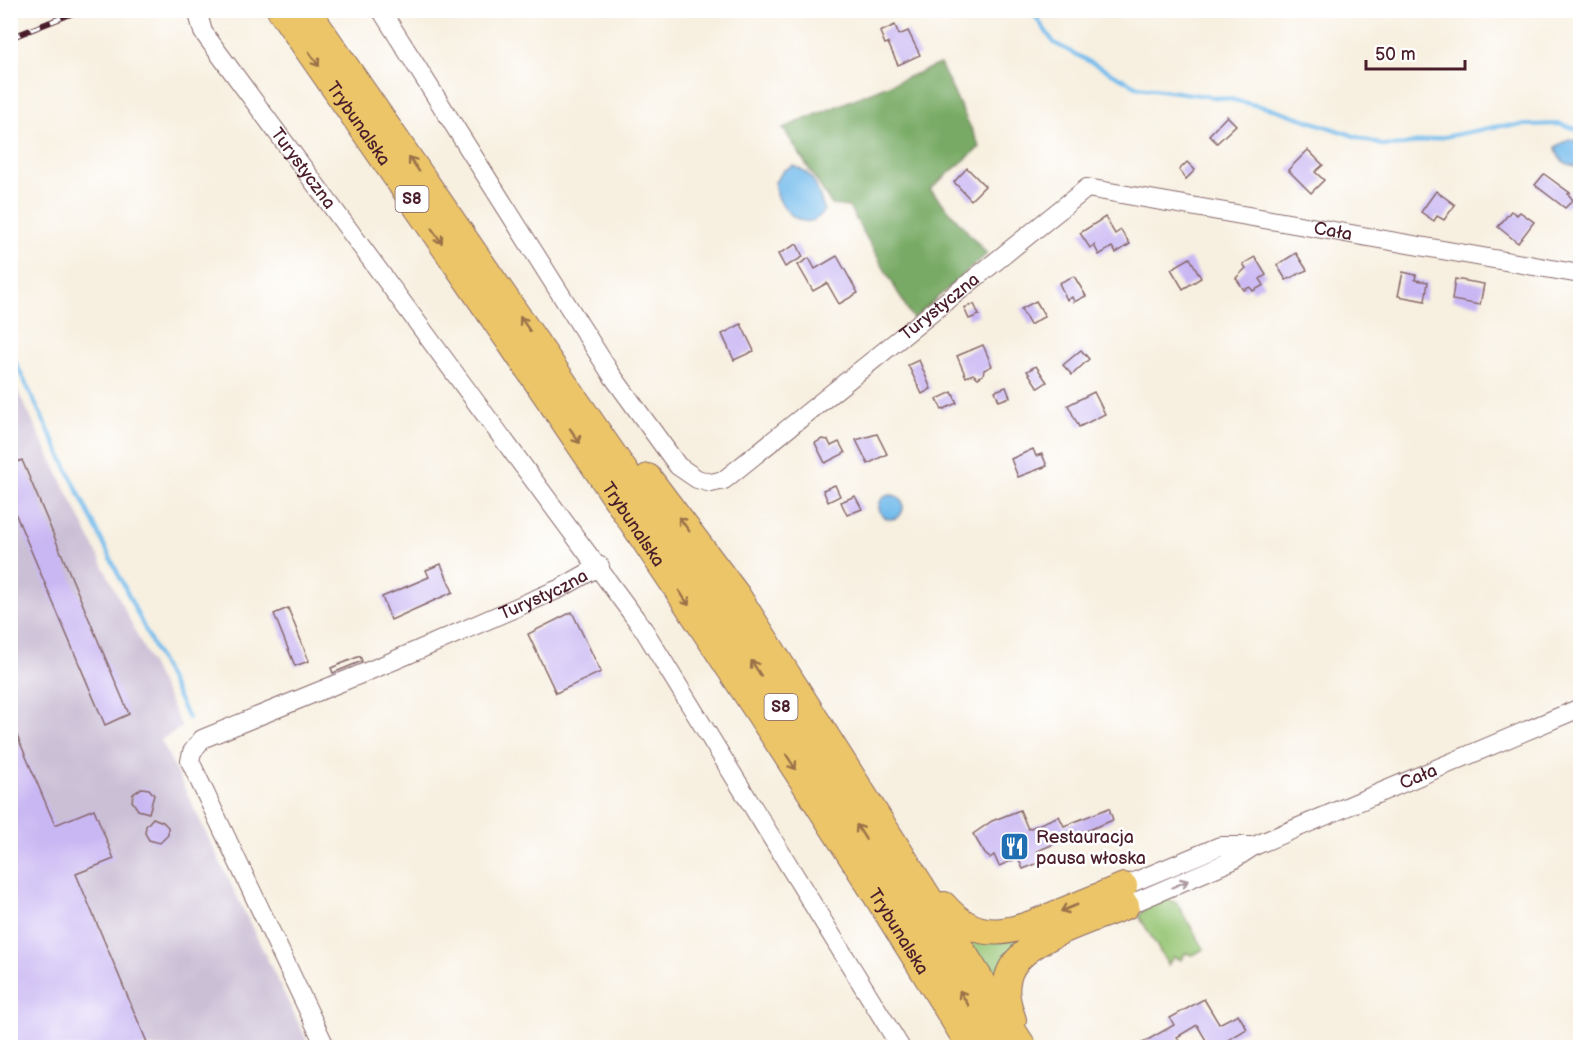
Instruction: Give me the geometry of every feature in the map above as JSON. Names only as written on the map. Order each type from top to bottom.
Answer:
[{"type":"highway","name":"Trybunalska","points":[[280,10],[636,525],[813,795],[971,1047]]},
{"type":"highway","name":"Trybunalska","points":[[307,10],[558,372],[832,786],[995,1047]]},
{"type":"highway","points":[[558,372],[655,486],[717,567],[924,886],[1022,1044]]},
{"type":"highway","points":[[924,886],[961,922],[983,931],[997,933],[1125,896]]},
{"type":"highway","points":[[1022,1044],[1009,1008],[1006,989],[1009,975],[1017,960],[1047,939],[1125,896]]},
{"type":"street","name":"Turystyczna","points":[[197,10],[203,33],[600,566],[561,588],[393,661],[202,739],[192,752],[190,761],[326,1047]]},
{"type":"street","name":"Turystyczna","points":[[381,10],[611,374],[678,466],[697,479],[711,483],[724,480],[1087,188]]},
{"type":"street","name":"Cała","points":[[1087,188],[1581,274]]},
{"type":"street","points":[[600,566],[709,732],[901,1047]]},
{"type":"street","name":"Cała","points":[[1125,896],[1232,861],[1254,846],[1581,708]]},
{"type":"shaded area","points":[[10,375],[182,727],[161,740],[310,1047],[11,1047]]},
{"type":"green space","points":[[940,64],[980,147],[930,189],[987,254],[913,319],[849,207],[832,205],[783,128]]},
{"type":"green space","points":[[1165,899],[1177,903],[1204,949],[1193,955],[1185,953],[1182,960],[1173,957],[1168,965],[1139,916],[1147,906]]},
{"type":"green space","points":[[965,935],[1021,938],[996,987]]},
{"type":"water","points":[[1569,139],[1580,141],[1579,166],[1570,165],[1558,155],[1556,147]]},
{"type":"water","points":[[793,166],[811,178],[824,210],[817,218],[809,221],[793,216],[780,201],[776,192],[775,182],[784,170]]},
{"type":"water","points":[[891,495],[900,498],[903,507],[900,516],[891,519],[882,516],[879,507],[882,498]]},
{"type":"building","points":[[895,25],[899,35],[908,31],[920,55],[898,65],[880,32]]},
{"type":"building","points":[[1227,116],[1236,125],[1217,143],[1209,135]]},
{"type":"building","points":[[1308,150],[1323,165],[1315,172],[1324,180],[1311,193],[1288,170]]},
{"type":"building","points":[[1187,162],[1195,170],[1186,179],[1179,170]]},
{"type":"building","points":[[967,168],[985,186],[971,200],[954,182]]},
{"type":"building","points":[[1544,174],[1570,193],[1568,194],[1573,200],[1565,208],[1535,185]]},
{"type":"building","points":[[1436,191],[1455,205],[1444,220],[1437,216],[1434,221],[1421,212]]},
{"type":"building","points":[[1511,211],[1517,215],[1520,212],[1534,222],[1518,243],[1498,227]]},
{"type":"building","points":[[1105,217],[1115,234],[1121,230],[1130,244],[1116,253],[1112,247],[1099,255],[1094,245],[1090,248],[1080,233]]},
{"type":"building","points":[[797,244],[803,257],[785,267],[778,254]]},
{"type":"building","points":[[1296,253],[1307,270],[1286,280],[1277,265]]},
{"type":"building","points":[[837,256],[858,293],[839,304],[827,283],[813,291],[798,265],[809,258],[815,269]]},
{"type":"building","points":[[1255,257],[1266,275],[1260,279],[1264,285],[1253,291],[1250,287],[1244,290],[1236,278],[1246,268],[1243,264]]},
{"type":"building","points":[[1190,258],[1201,278],[1183,289],[1171,269]]},
{"type":"building","points":[[1403,272],[1416,275],[1415,280],[1428,282],[1425,301],[1398,296]]},
{"type":"building","points":[[1074,276],[1086,296],[1074,302],[1072,297],[1067,300],[1059,283]]},
{"type":"building","points":[[1455,279],[1484,284],[1480,305],[1452,300]]},
{"type":"building","points":[[1036,301],[1045,316],[1030,325],[1021,309]]},
{"type":"building","points":[[974,304],[979,315],[969,319],[964,308]]},
{"type":"building","points":[[741,324],[754,351],[734,360],[722,334]]},
{"type":"building","points":[[983,345],[992,366],[984,370],[983,375],[978,378],[973,374],[966,377],[957,356]]},
{"type":"building","points":[[1081,350],[1089,359],[1072,375],[1063,365]]},
{"type":"building","points":[[919,360],[931,389],[922,394],[908,365]]},
{"type":"building","points":[[1036,366],[1047,382],[1038,388],[1027,371]]},
{"type":"building","points":[[1006,387],[1010,397],[999,401],[995,391]]},
{"type":"building","points":[[952,392],[957,403],[942,410],[937,399]]},
{"type":"building","points":[[1094,392],[1105,414],[1079,427],[1068,405]]},
{"type":"building","points":[[877,434],[887,454],[868,464],[856,440]]},
{"type":"building","points":[[822,439],[828,440],[831,446],[839,442],[845,453],[825,463],[815,443]]},
{"type":"building","points":[[1033,449],[1036,456],[1042,454],[1047,466],[1018,477],[1011,459]]},
{"type":"building","points":[[22,460],[129,714],[105,725],[10,501],[10,465]]},
{"type":"building","points":[[835,485],[840,496],[828,502],[823,490]]},
{"type":"building","points":[[855,496],[862,509],[847,515],[841,502]]},
{"type":"building","points":[[441,564],[453,592],[391,620],[382,597],[429,577],[426,570]]},
{"type":"building","points":[[288,608],[309,661],[295,666],[274,614]]},
{"type":"building","points":[[572,612],[601,672],[556,693],[528,634]]},
{"type":"building","points":[[360,656],[362,661],[333,673],[331,668]]},
{"type":"building","points":[[10,719],[55,825],[94,809],[114,859],[76,874],[149,1047],[10,1047]]},
{"type":"building","points":[[142,788],[149,789],[154,795],[149,813],[138,810],[132,801],[133,794]]},
{"type":"building","points":[[1109,808],[1113,820],[1037,851],[1041,862],[1023,869],[1018,858],[999,866],[994,855],[990,858],[985,854],[973,834],[992,821],[1020,810],[1028,829],[1059,816],[1064,826]]},
{"type":"building","points":[[153,818],[168,827],[168,835],[160,843],[149,840],[145,833],[146,826]]},
{"type":"building","points":[[1204,999],[1219,1024],[1238,1014],[1247,1029],[1216,1047],[1210,1047],[1197,1025],[1177,1037],[1180,1042],[1171,1047],[1135,1047],[1174,1025],[1170,1018]]},
{"type":"waterway","points":[[1031,10],[1054,43],[1138,87],[1229,99],[1277,110],[1384,146],[1404,145],[1499,126],[1559,124],[1580,130]]},
{"type":"waterway","points":[[10,351],[188,718]]},
{"type":"railway","points":[[10,15],[22,10]]},
{"type":"railway","points":[[10,38],[81,10]]},
{"type":"place","name":"Restauracja pausa włoska","points":[[1015,847]]}]
